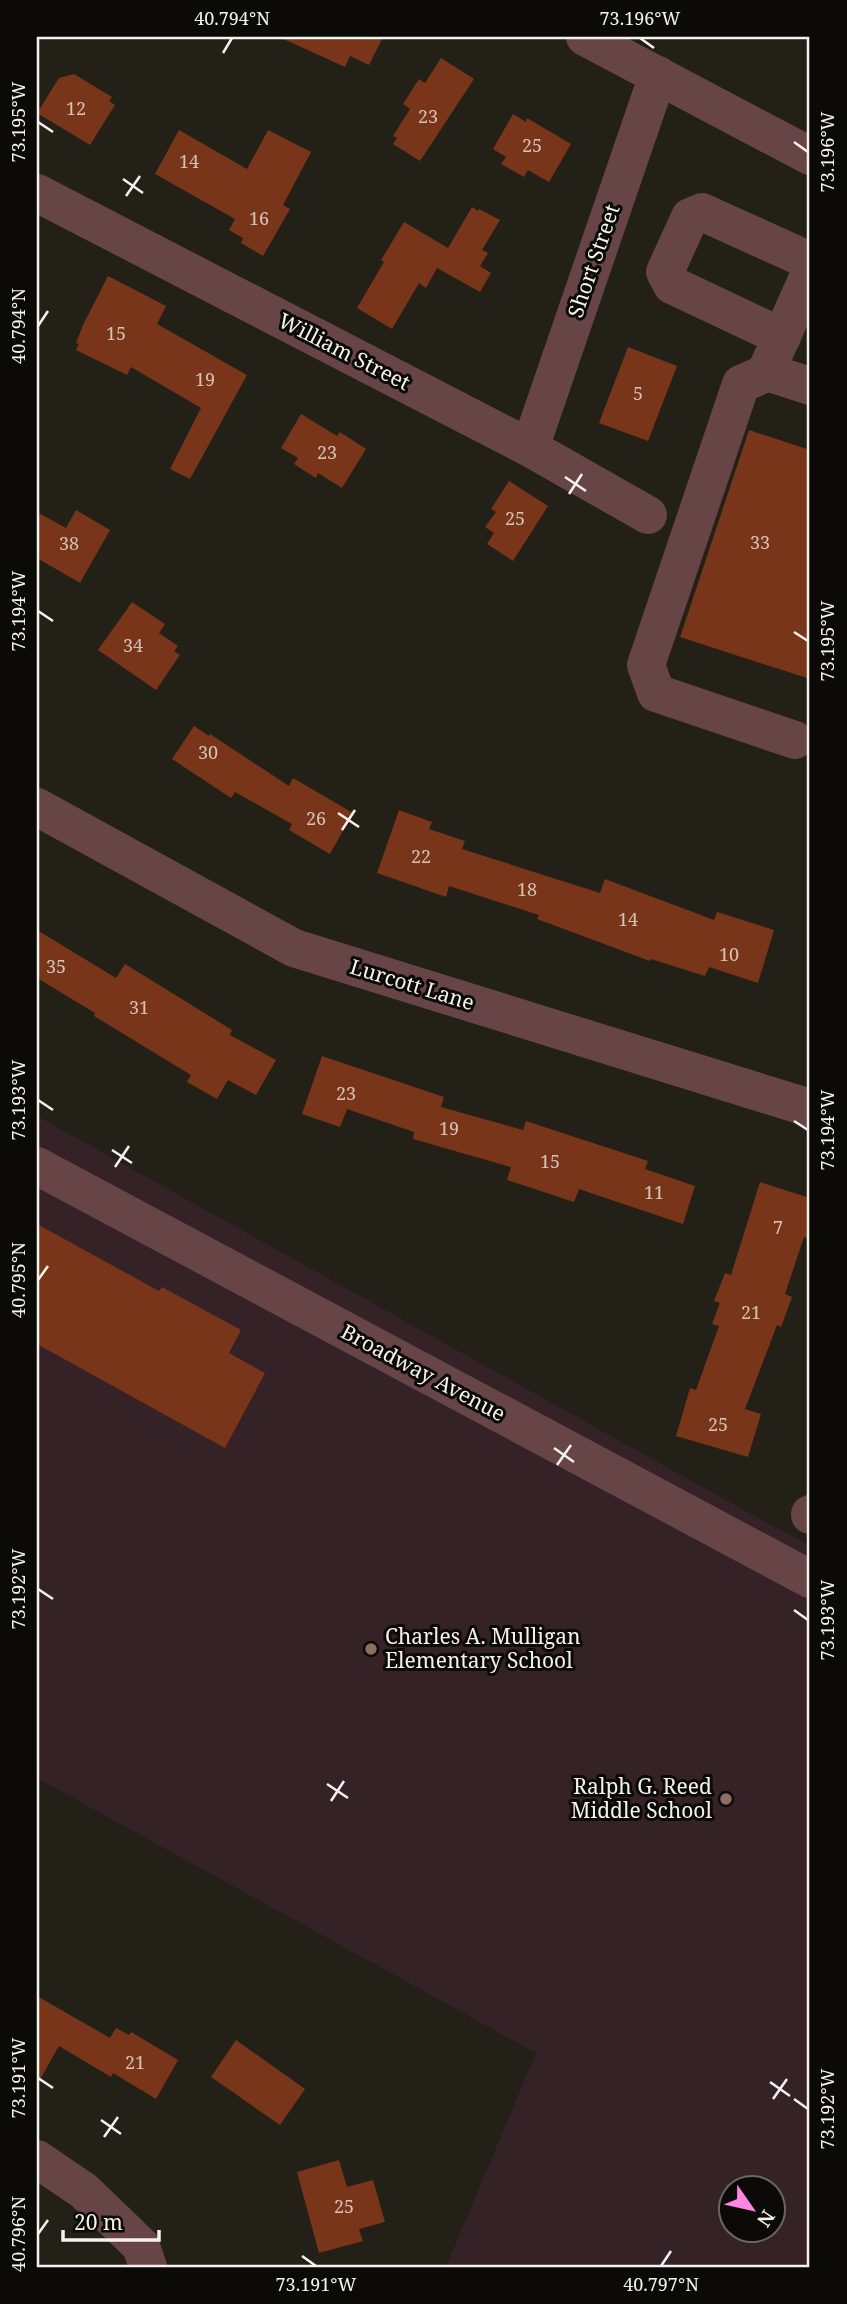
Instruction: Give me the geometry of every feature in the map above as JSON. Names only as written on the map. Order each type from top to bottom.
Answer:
[{"type":"street","points":[[585,37],[810,156]]},
{"type":"street","name":"Short Street","points":[[530,447],[658,75]]},
{"type":"street","name":"William Street","points":[[37,193],[530,447],[648,515]]},
{"type":"street","points":[[777,354],[672,285],[665,272],[690,217],[702,212],[810,261]]},
{"type":"street","points":[[810,273],[777,354],[776,375],[810,386]]},
{"type":"street","points":[[777,354],[741,384],[646,665],[656,693],[795,740]]},
{"type":"street","name":"Lurcott Lane","points":[[37,807],[294,948],[810,1108]]},
{"type":"street","name":"Broadway Avenue","points":[[37,1166],[810,1579]]},
{"type":"street","points":[[37,2159],[94,2200],[141,2246],[148,2267]]},
{"type":"shaded area","name":"Charles A. Mulligan Elementary School","points":[[37,1116],[810,1545],[810,2267],[446,2267],[536,2053],[37,1778]]},
{"type":"building","points":[[279,37],[383,37],[369,65],[350,56],[345,67]]},
{"type":"building","points":[[441,58],[474,79],[420,161],[393,144],[397,138],[393,136],[410,109],[403,104],[419,79],[425,83]]},
{"type":"building","points":[[74,74],[112,97],[109,101],[115,105],[90,145],[37,113],[59,78]]},
{"type":"building","points":[[513,114],[526,122],[527,118],[571,144],[549,182],[528,170],[524,177],[501,164],[506,157],[493,149]]},
{"type":"building","points":[[179,130],[247,169],[268,130],[311,152],[283,205],[290,209],[263,256],[241,243],[243,238],[229,230],[235,219],[155,174]]},
{"type":"building","points":[[472,207],[500,220],[482,250],[488,253],[480,266],[491,273],[480,292],[437,268],[426,288],[419,283],[392,329],[357,308],[404,222],[448,248]]},
{"type":"building","points":[[108,276],[166,306],[157,324],[247,375],[190,479],[170,469],[201,408],[131,367],[127,375],[76,350],[83,325]]},
{"type":"building","points":[[628,347],[677,366],[648,441],[599,423]]},
{"type":"building","points":[[301,414],[337,436],[340,432],[366,449],[342,488],[318,473],[316,478],[294,464],[298,458],[281,448]]},
{"type":"building","points":[[749,430],[810,450],[810,679],[680,637]]},
{"type":"building","points":[[509,481],[548,506],[513,561],[487,544],[494,533],[485,527],[496,512],[491,509]]},
{"type":"building","points":[[76,510],[110,530],[80,583],[37,558],[37,512],[66,528]]},
{"type":"building","points":[[132,602],[165,624],[159,633],[178,646],[174,651],[180,655],[156,690],[98,650]]},
{"type":"building","points":[[194,726],[289,786],[293,778],[353,813],[330,854],[289,830],[292,824],[235,792],[231,798],[172,759]]},
{"type":"building","points":[[399,810],[432,822],[429,829],[465,841],[462,849],[600,893],[605,879],[714,920],[717,912],[774,930],[758,983],[709,967],[705,976],[651,959],[650,961],[537,919],[539,915],[449,886],[446,897],[377,873]]},
{"type":"building","points":[[37,930],[116,978],[125,964],[232,1030],[230,1035],[276,1060],[256,1095],[228,1080],[217,1099],[187,1082],[191,1075],[37,978]]},
{"type":"building","points":[[322,1056],[444,1097],[441,1107],[523,1130],[526,1121],[648,1161],[645,1169],[695,1186],[683,1224],[579,1189],[574,1202],[507,1180],[511,1167],[413,1139],[414,1132],[347,1109],[340,1127],[302,1114]]},
{"type":"building","points":[[760,1182],[810,1198],[810,1239],[804,1237],[785,1294],[792,1297],[781,1327],[777,1325],[745,1409],[761,1414],[748,1457],[676,1436],[690,1388],[696,1390],[719,1326],[712,1324],[720,1303],[714,1301],[725,1273],[731,1275]]},
{"type":"building","points":[[37,1224],[159,1291],[162,1287],[241,1330],[229,1353],[265,1373],[225,1448],[37,1344]]},
{"type":"building","points":[[37,1996],[110,2038],[116,2028],[129,2035],[131,2032],[178,2060],[156,2099],[113,2073],[111,2077],[59,2046],[37,2085]]},
{"type":"building","points":[[236,2040],[305,2089],[280,2125],[211,2077]]},
{"type":"building","points":[[339,2160],[347,2187],[373,2180],[385,2222],[359,2229],[363,2241],[319,2253],[297,2172]]},
{"type":"place","name":"Charles A. Mulligan Elementary School","points":[[371,1649]]},
{"type":"place","name":"Ralph G. Reed Middle School","points":[[726,1799]]}]
